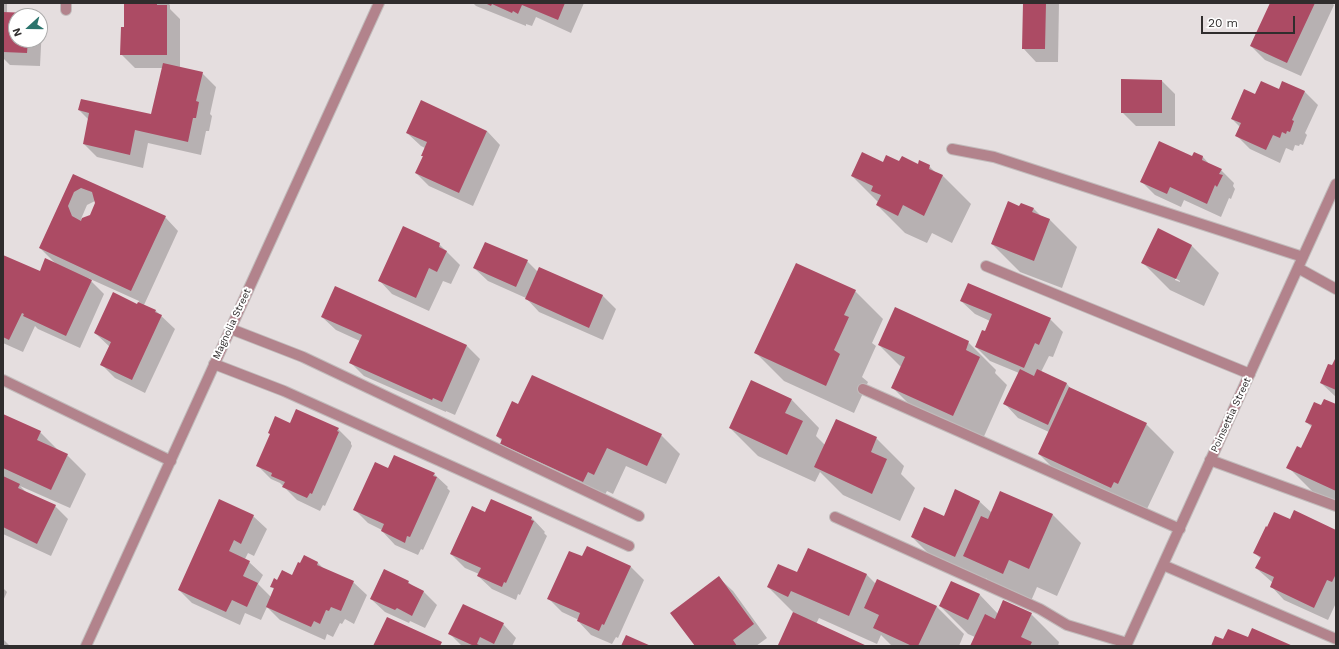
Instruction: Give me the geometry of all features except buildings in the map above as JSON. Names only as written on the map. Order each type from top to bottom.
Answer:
[{"type":"street","name":"Magnolia Street","points":[[86,646],[379,3]]},
{"type":"street","points":[[952,149],[994,157],[1303,256]]},
{"type":"street","name":"Poinsettia Street","points":[[1127,645],[1336,184]]},
{"type":"street","points":[[986,266],[1250,374]]},
{"type":"street","points":[[1298,268],[1336,289]]},
{"type":"street","points":[[231,329],[303,357],[639,516]]},
{"type":"street","points":[[214,364],[284,391],[629,546]]},
{"type":"street","points":[[3,380],[170,461]]},
{"type":"street","points":[[863,389],[1180,529]]},
{"type":"street","points":[[1210,460],[1336,506]]},
{"type":"street","points":[[834,517],[1040,609],[1067,625],[1127,645]]},
{"type":"street","points":[[1163,565],[1336,639]]}]
